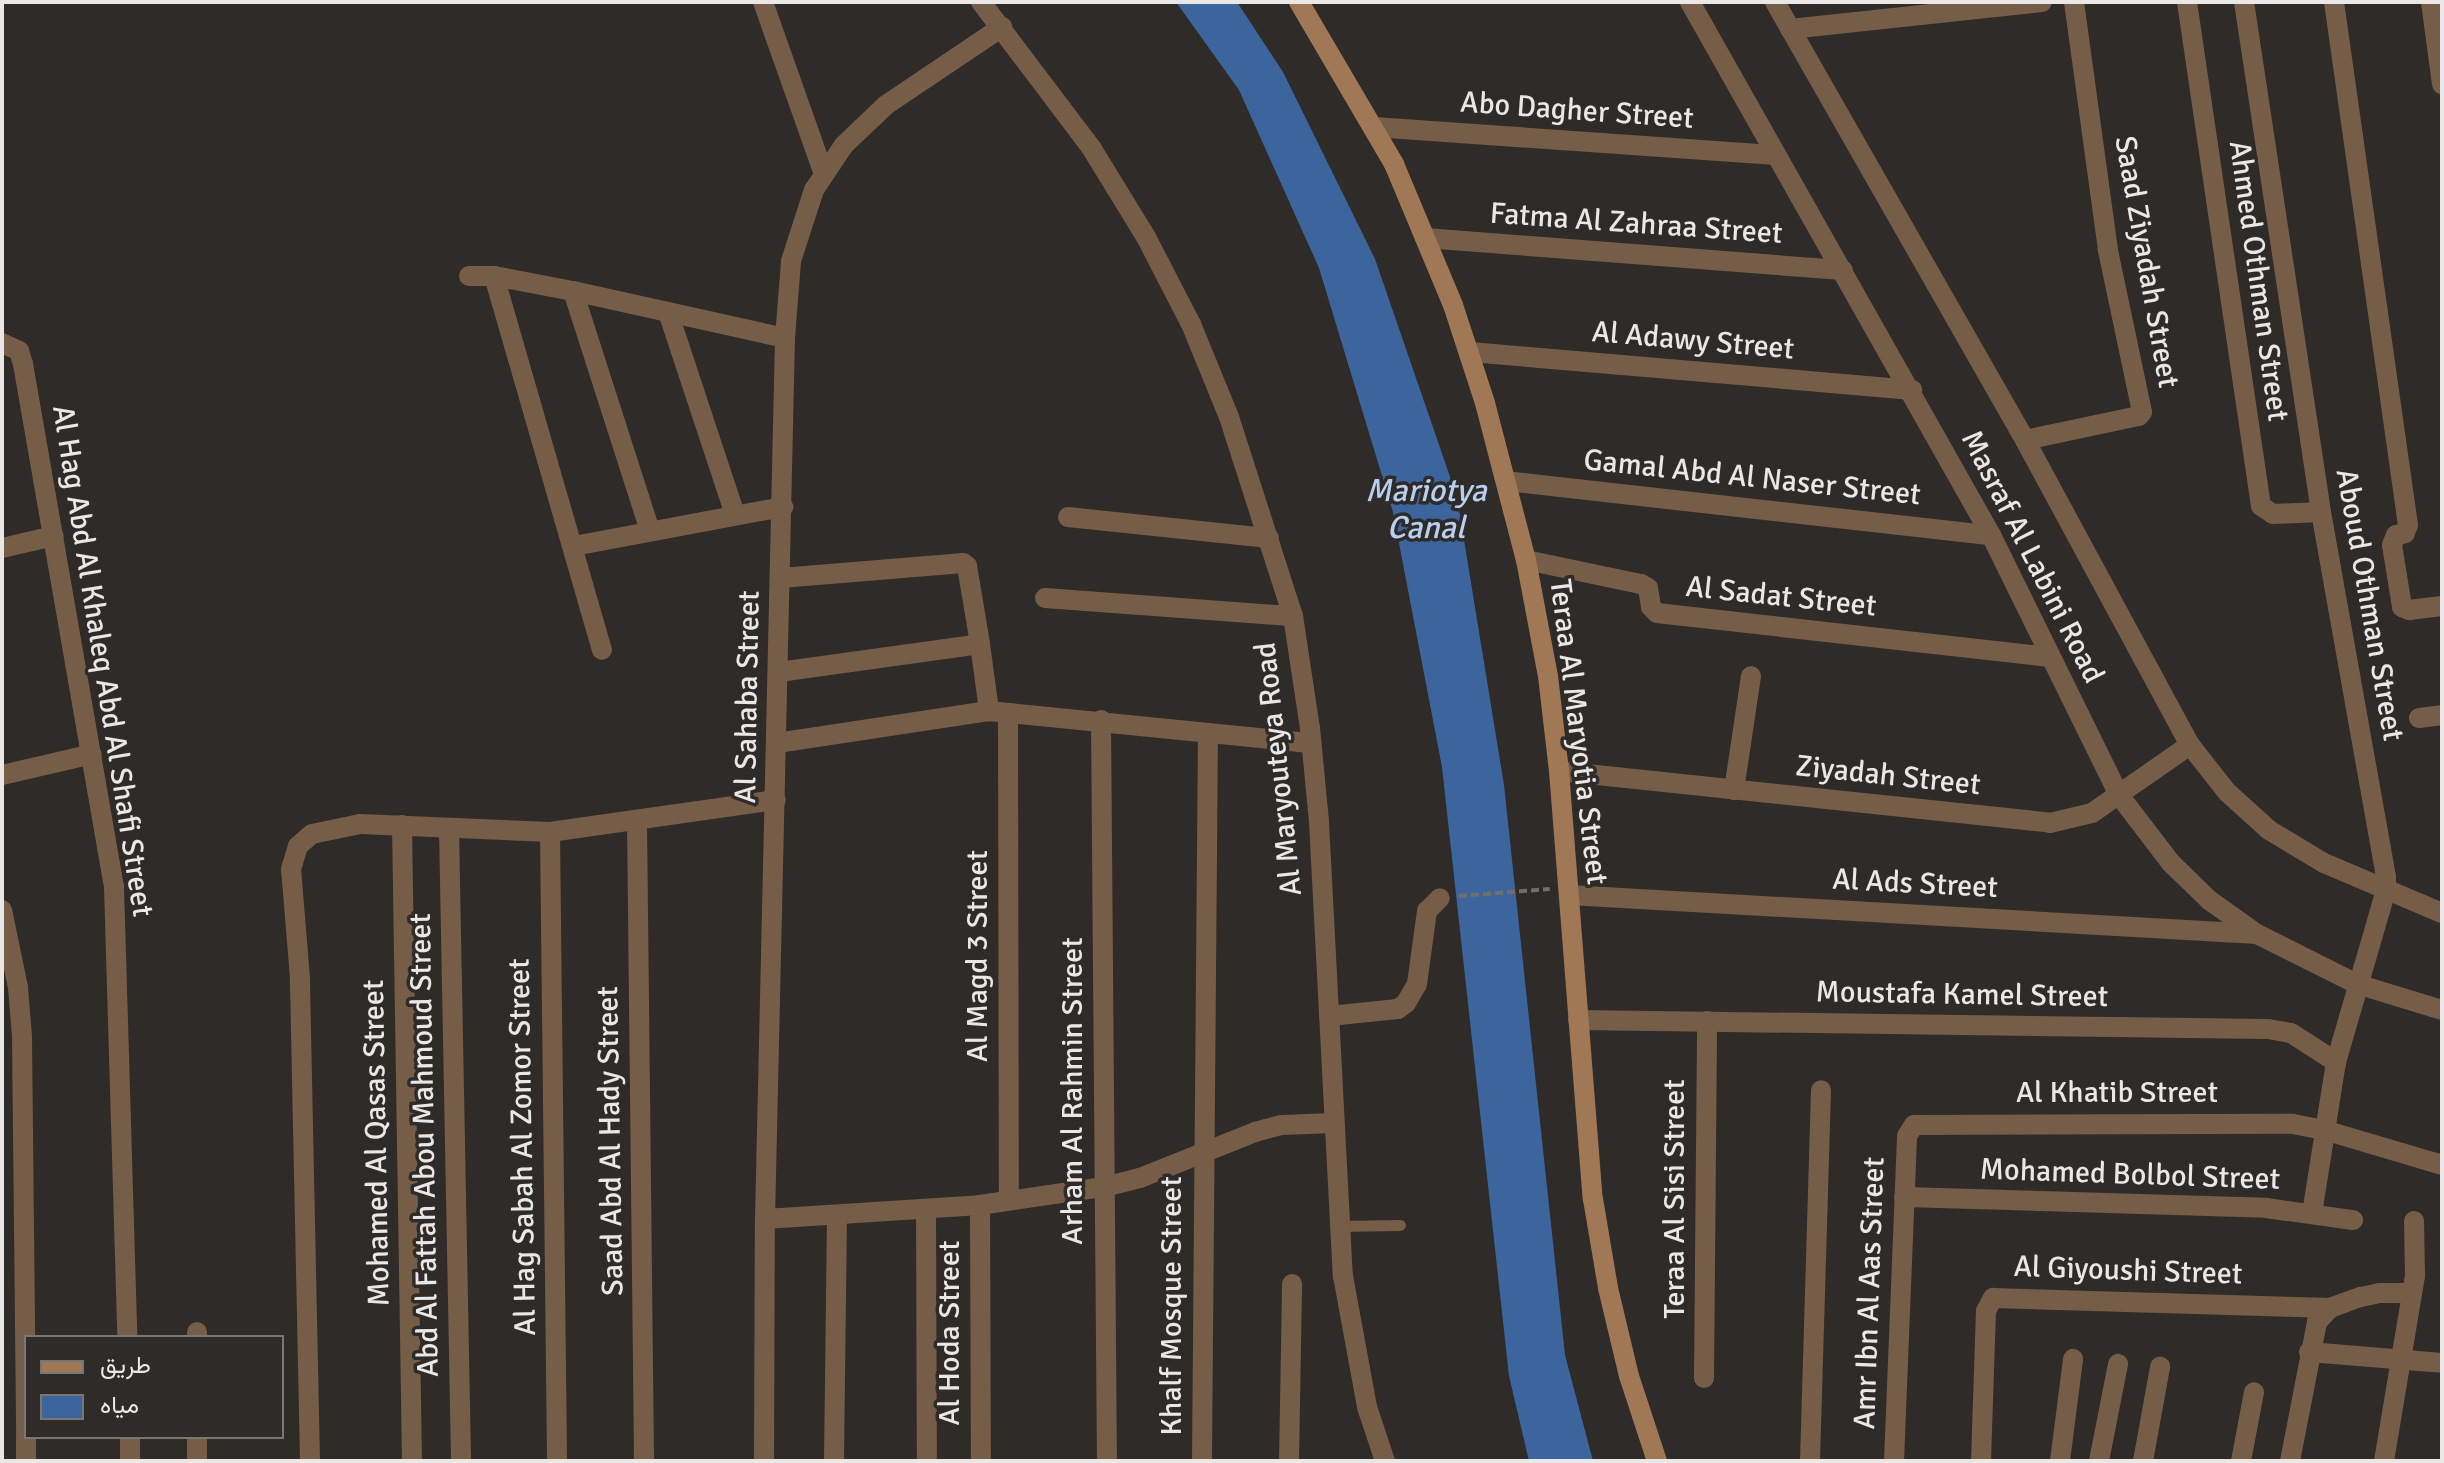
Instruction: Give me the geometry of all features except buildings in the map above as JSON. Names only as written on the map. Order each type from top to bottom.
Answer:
[{"type":"main road","name":"Teraa Al Maryotia Street","points":[[1299,2],[1394,164],[1425,238],[1470,352],[1526,560],[1548,676],[1559,771],[1593,1199],[1608,1288],[1629,1376],[1657,1461]]},
{"type":"street","points":[[763,2],[823,171]]},
{"type":"street","name":"Al Maryouteya Road","points":[[981,2],[1092,149],[1146,237],[1191,324],[1229,417],[1293,616],[1311,743],[1340,1226],[1354,1350],[1367,1407],[1385,1461]]},
{"type":"street","name":"Masraf Al Labini Road","points":[[1690,2],[1912,390],[1991,535],[2119,795],[2171,863],[2209,900],[2257,934],[2357,984],[2442,1010]]},
{"type":"street","name":"Masraf Al Labini Road","points":[[1775,2],[2025,440],[2190,745],[2227,792],[2269,830],[2324,863],[2442,913]]},
{"type":"street","points":[[1790,29],[2042,2]]},
{"type":"street","name":"Saad Ziyadah Street","points":[[2025,440],[2139,416],[2142,412],[2108,250],[2074,2]]},
{"type":"street","name":"Ahmed Othman Street","points":[[2187,2],[2261,506],[2273,514],[2321,512]]},
{"type":"street","name":"Aboud Othman Street","points":[[2244,2],[2321,512],[2385,863],[2386,890],[2336,1062],[2312,1213]]},
{"type":"street","points":[[2334,2],[2408,525],[2405,533],[2396,535],[2392,545],[2402,607],[2409,610],[2442,606]]},
{"type":"street","points":[[2431,2],[2442,84]]},
{"type":"street","name":"Al Sahaba Street","points":[[764,1461],[765,1219],[785,338],[796,237],[823,171],[861,127],[886,105],[1002,27]]},
{"type":"street","name":"Abo Dagher Street","points":[[1374,127],[1776,155]]},
{"type":"street","name":"Fatma Al Zahraa Street","points":[[1425,238],[1843,270]]},
{"type":"street","points":[[469,276],[494,276],[573,291],[785,338]]},
{"type":"street","points":[[494,276],[602,650]]},
{"type":"street","points":[[573,291],[650,531]]},
{"type":"street","points":[[668,312],[735,515]]},
{"type":"street","name":"Al Hag Abd Al Khaleq Abd Al Shafi Street","points":[[2,343],[19,351],[23,364],[114,887],[127,1335]]},
{"type":"street","name":"Al Adawy Street","points":[[1470,352],[1912,390]]},
{"type":"street","name":"Gamal Abd Al Naser Street","points":[[1506,481],[1991,535]]},
{"type":"street","points":[[574,546],[783,507]]},
{"type":"street","points":[[1068,517],[1269,538]]},
{"type":"street","points":[[2,548],[54,536]]},
{"type":"street","name":"Al Sadat Street","points":[[1526,560],[1641,584],[1648,588],[1651,607],[1657,613],[2051,657]]},
{"type":"street","name":"Al Magd 3 Street","points":[[781,578],[963,563],[967,566],[980,644],[998,712],[1009,1200]]},
{"type":"street","points":[[1045,598],[1293,616]]},
{"type":"street","points":[[779,672],[980,644]]},
{"type":"street","points":[[1734,790],[1751,676]]},
{"type":"street","points":[[777,743],[998,712],[1311,743]]},
{"type":"street","points":[[2419,718],[2442,715]]},
{"type":"street","name":"Arham Al Rahmin Street","points":[[1101,720],[1107,1461]]},
{"type":"street","name":"Khalf Mosque Street","points":[[1202,1461],[1208,733]]},
{"type":"street","name":"Ziyadah Street","points":[[1559,771],[2050,823],[2092,813],[2190,745]]},
{"type":"street","points":[[2,775],[92,754]]},
{"type":"street","points":[[310,1461],[300,978],[291,869],[294,853],[312,834],[360,824],[550,832],[776,800]]},
{"type":"street","name":"Saad Abd Al Hady Street","points":[[637,821],[644,1461]]},
{"type":"street","name":"Mohamed Al Qasas Street","points":[[402,825],[412,1461]]},
{"type":"street","name":"Abd Al Fattah Abou Mahmoud Street","points":[[449,828],[461,1461]]},
{"type":"street","name":"Al Hag Sabah Al Zomor Street","points":[[550,832],[557,1461]]},
{"type":"street","name":"Al Ads Street","points":[[1569,891],[2257,934]]},
{"type":"street","points":[[1329,1016],[1398,1009],[1406,1003],[1417,984],[1427,911],[1440,898]]},
{"type":"street","points":[[2,910],[18,987],[22,1037],[25,1335]]},
{"type":"street","name":"Moustafa Kamel Street","points":[[1578,1020],[2268,1029],[2291,1033],[2336,1062]]},
{"type":"street","name":"Teraa Al Sisi Street","points":[[1704,1378],[1707,1021]]},
{"type":"street","points":[[1810,1461],[1821,1090]]},
{"type":"street","points":[[765,1219],[980,1205],[1104,1187],[1140,1178],[1203,1151],[1281,1125],[1334,1123]]},
{"type":"street","name":"Al Khatib Street","points":[[1910,1128],[1928,1123],[2293,1124],[2324,1130],[2442,1165]]},
{"type":"street","name":"Amr Ibn Al Aas Street","points":[[1894,1461],[1904,1197],[1910,1128]]},
{"type":"street","name":"Mohamed Bolbol Street","points":[[1904,1197],[2312,1213],[2353,1220]]},
{"type":"street","name":"Al Hoda Street","points":[[980,1205],[981,1461]]},
{"type":"street","points":[[926,1210],[927,1461]]},
{"type":"street","points":[[834,1461],[837,1216]]},
{"type":"street","points":[[2384,1461],[2417,1257],[2414,1221]]},
{"type":"street","points":[[1289,1461],[1292,1284]]},
{"type":"street","points":[[2290,1461],[2317,1322],[2330,1308],[2380,1293],[2412,1293]]},
{"type":"street","name":"Al Giyoushi Street","points":[[1981,1461],[1986,1311],[1993,1298],[2330,1308]]},
{"type":"street","points":[[2309,1352],[2442,1363]]},
{"type":"street","points":[[2060,1461],[2073,1359]]},
{"type":"street","points":[[2099,1461],[2118,1364]]},
{"type":"street","points":[[2143,1461],[2160,1367]]},
{"type":"street","points":[[2241,1461],[2254,1392]]},
{"type":"street","points":[[26,1439],[26,1461]]},
{"type":"street","points":[[130,1439],[130,1461]]},
{"type":"street","points":[[197,1439],[197,1461]]},
{"type":"lane","points":[[1340,1226],[1400,1225]]},
{"type":"path","points":[[1440,898],[1521,891],[1569,891]]},
{"type":"water","name":"Mariotya Canal","points":[[1176,2],[1237,2],[1283,72],[1375,259],[1457,497],[1504,785],[1565,1355],[1593,1461],[1529,1461],[1509,1376],[1442,767],[1393,512],[1319,268],[1239,90]]}]
